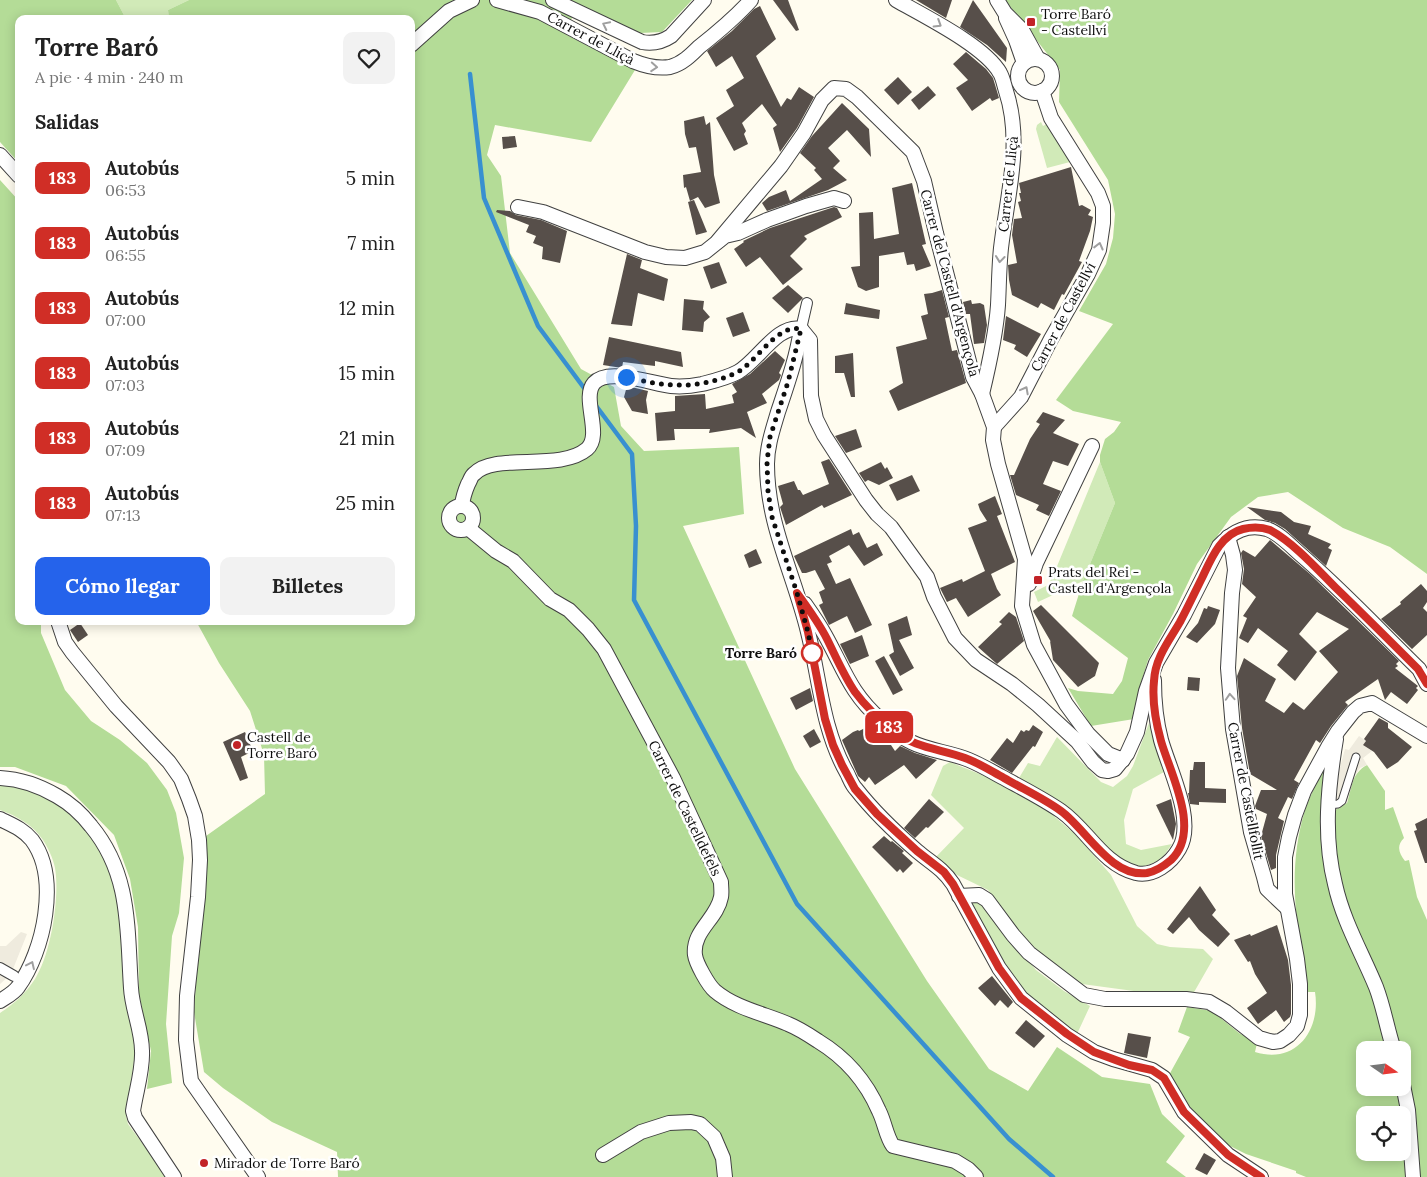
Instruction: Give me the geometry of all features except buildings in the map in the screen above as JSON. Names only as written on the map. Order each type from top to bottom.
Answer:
[{"type":"street","points":[[415,41],[445,14],[460,5],[474,0]]},
{"type":"street","name":"Carrer de Lliçà","points":[[497,0],[540,12],[632,61],[646,67],[659,68],[672,67],[684,61],[726,27],[751,0]]},
{"type":"street","points":[[554,0],[635,38],[652,43],[665,40],[671,36],[704,0]]},
{"type":"street","name":"Carrer de Lliçà","points":[[896,0],[939,24],[976,48],[1000,73],[1013,117],[1013,166],[1001,249],[998,305],[982,394]]},
{"type":"street","points":[[997,0],[1005,13],[1022,30],[1038,59]]},
{"type":"street","points":[[1000,73],[1021,68],[1028,60],[1038,59],[1048,64],[1052,74],[1050,84],[1037,93],[1026,90],[1020,83],[1021,68],[1016,40],[1006,20],[1005,13]]},
{"type":"street","name":"Carrer del Castell d'Argençola","points":[[718,241],[780,166],[804,133],[822,100],[834,88],[846,89],[857,97],[913,152],[924,181],[973,377],[982,394],[994,427],[993,440],[1000,472],[1025,559],[1022,606],[1034,644],[1046,670],[1066,704],[1088,734],[1108,754],[1123,760]]},
{"type":"street","name":"Carrer de Castellví","points":[[994,427],[1021,397],[1088,274],[1099,250],[1103,223],[1103,206],[1098,193],[1052,118],[1042,91]]},
{"type":"street","points":[[0,155],[15,172]]},
{"type":"street","points":[[518,206],[543,212],[645,252],[685,258],[699,255],[725,236],[738,233],[806,206],[834,198],[844,201]]},
{"type":"street","points":[[807,303],[788,382],[770,437],[767,462],[768,491],[772,517],[808,632],[825,719],[833,745],[842,765],[855,789],[877,814],[917,851],[944,872],[953,884],[999,968],[1021,998],[1067,1034],[1094,1052],[1121,1062],[1152,1070],[1164,1078],[1184,1112],[1228,1155],[1261,1177]]},
{"type":"street","points":[[462,505],[462,496],[474,474],[487,466],[564,459],[587,449],[591,443],[592,432],[590,392],[594,383],[602,377],[626,377],[672,386],[701,384],[738,372],[752,362],[773,340],[785,331],[796,327],[801,329],[810,340],[811,396],[816,419],[832,449],[866,500],[891,527],[927,577],[934,596],[955,638],[976,660],[1012,684],[1038,705],[1072,736],[1102,770],[1115,769],[1128,754],[1137,732],[1146,690],[1156,663],[1184,615],[1219,546],[1228,537],[1241,529],[1254,527],[1268,529],[1286,542],[1312,564],[1418,669],[1427,684]]},
{"type":"street","points":[[1022,606],[1036,563],[1092,446]]},
{"type":"street","points":[[462,505],[469,508],[473,515],[473,522],[468,528],[456,529],[450,523],[449,519],[452,509],[462,505]]},
{"type":"street","name":"Carrer de Castelldefels","points":[[468,528],[496,551],[513,561],[550,599],[569,610],[588,629],[604,649],[673,778],[721,882],[722,898],[716,912],[708,921],[695,943],[695,956],[707,981],[715,991],[734,1002],[790,1025],[840,1055],[859,1075],[871,1094],[888,1139],[893,1146],[955,1161],[968,1169],[976,1177]]},
{"type":"street","name":"Carrer de Castellfollit","points":[[1228,537],[1235,570],[1228,668],[1233,729],[1251,832],[1267,889],[1287,908]]},
{"type":"street","points":[[797,593],[826,636],[854,690],[864,704],[896,733],[912,743],[966,759],[985,767],[1028,791],[1063,812],[1108,859],[1120,867],[1137,874],[1150,873],[1162,868],[1174,857],[1181,846],[1184,827],[1182,804],[1161,740],[1156,712],[1154,681],[1156,663]]},
{"type":"street","points":[[59,625],[64,642],[122,713],[169,762],[181,779],[189,799],[198,832],[200,860],[198,897],[187,996],[186,1040],[191,1082],[258,1177]]},
{"type":"street","points":[[959,896],[979,895],[987,900],[1029,953],[1084,995],[1105,999],[1186,999],[1209,1002],[1226,1012],[1259,1038],[1274,1042],[1280,1041],[1297,1026],[1300,1015],[1299,976],[1285,894],[1285,857],[1295,815],[1304,791],[1318,763],[1338,731],[1360,706],[1372,703],[1427,736]]},
{"type":"street","points":[[1338,731],[1331,768],[1328,805],[1329,840],[1334,883],[1344,915],[1376,990],[1392,1041]]},
{"type":"street","points":[[0,778],[32,785],[67,801],[86,820],[106,845],[112,856],[121,882],[125,904],[131,994],[142,1044],[142,1056],[133,1111],[134,1118],[174,1177]]},
{"type":"street","points":[[0,819],[20,828],[32,841],[40,855],[45,873],[46,890],[41,936],[32,965],[17,989],[0,1001]]},
{"type":"street","points":[[0,968],[14,976]]},
{"type":"street","points":[[1405,1096],[1413,1177]]},
{"type":"street","points":[[603,1155],[641,1132],[669,1123],[691,1122],[700,1124],[714,1138],[723,1158],[725,1177]]},
{"type":"lane","points":[[1328,805],[1338,804],[1342,801],[1356,756]]},
{"type":"green space","points":[[0,0],[116,0],[124,15],[15,15],[15,159],[0,142]]},
{"type":"green space","points":[[116,0],[189,0],[168,10],[169,15],[124,15]]},
{"type":"green space","points":[[189,0],[692,0],[662,32],[640,33],[576,3],[567,35],[635,70],[591,142],[495,125],[487,155],[501,176],[510,253],[581,369],[614,387],[621,426],[644,451],[739,447],[744,514],[683,526],[795,769],[927,981],[989,1069],[1028,1091],[1057,1047],[1102,1077],[1150,1084],[1162,1114],[1185,1136],[1166,1162],[1186,1177],[338,1177],[337,1152],[272,1122],[223,1088],[204,1072],[194,1012],[206,836],[265,794],[264,755],[250,711],[219,663],[198,625],[415,625],[415,15],[169,15],[168,10]]},
{"type":"green space","points":[[1005,0],[1427,0],[1427,574],[1390,547],[1343,528],[1288,492],[1258,497],[1231,517],[1197,564],[1148,660],[1140,686],[1134,719],[1091,726],[1068,688],[1078,691],[1113,694],[1122,681],[1128,658],[1072,616],[1083,581],[1115,503],[1100,462],[1100,455],[1105,439],[1114,432],[1121,422],[1073,411],[1056,400],[1113,324],[1079,311],[1106,264],[1113,238],[1115,214],[1108,180],[1059,102],[1060,70]]},
{"type":"green space","points":[[1041,122],[1043,126],[1047,124],[1070,162],[1047,168],[1036,129],[1037,125]]},
{"type":"green space","points":[[0,180],[15,197],[15,625],[41,625],[41,633],[65,690],[91,721],[120,740],[147,763],[167,790],[176,813],[184,858],[179,913],[172,936],[166,1024],[172,1083],[147,1089],[151,1051],[139,994],[138,927],[130,879],[114,835],[66,786],[15,767],[0,767]]},
{"type":"green space","points":[[1100,462],[1115,503],[1083,581],[1038,602],[1034,592],[1048,585],[1053,576]]},
{"type":"green space","points":[[1149,723],[1164,772],[1133,789],[1124,820],[1126,844],[1141,850],[1172,844],[1161,860],[1142,867],[1125,864],[1049,796],[1019,778],[1028,763],[1040,766],[1057,737],[1101,782],[1113,787],[1127,776],[1133,766]]},
{"type":"green space","points":[[1328,761],[1328,777],[1347,803],[1355,777],[1367,765],[1385,791],[1385,810],[1393,807],[1404,838],[1399,847],[1400,852],[1405,861],[1409,860],[1417,897],[1427,920],[1427,1177],[1306,1177],[1296,1173],[1296,1171],[1246,1154],[1220,1141],[1189,1106],[1169,1075],[1190,1037],[1178,1032],[1187,1007],[1212,1011],[1239,1033],[1257,1043],[1255,1052],[1270,1055],[1294,1049],[1303,1041],[1309,1031],[1314,1019],[1316,1006],[1315,992],[1308,992],[1297,923],[1295,879],[1299,833],[1305,810]]},
{"type":"green space","points":[[950,762],[997,781],[1048,811],[1076,835],[1111,875],[1137,926],[1157,944],[1170,947],[1203,949],[1213,959],[1193,994],[1141,992],[1082,984],[1060,970],[1025,939],[988,890],[957,875],[934,859],[964,828],[931,795],[943,766]]},
{"type":"green space","points":[[0,784],[38,793],[74,813],[103,851],[115,885],[136,1047],[126,1116],[128,1124],[167,1177],[0,1177],[0,1013],[24,994],[41,968],[53,925],[56,880],[53,861],[39,835],[29,825],[0,810]]},
{"type":"green space","points":[[976,900],[983,905],[1036,970],[1064,991],[1090,1006],[1077,1034],[1055,1019],[1024,992],[1005,964],[971,904]]},
{"type":"shaded area","points":[[1359,736],[1366,741],[1363,745],[1372,751],[1363,758],[1367,765],[1360,768],[1354,777],[1347,803],[1332,812],[1345,749],[1349,750]]},
{"type":"shaded area","points":[[21,932],[27,934],[11,974],[0,984],[0,946],[6,946]]},
{"type":"waterway","points":[[470,74],[484,198],[538,326],[587,392]]},
{"type":"waterway","points":[[594,403],[632,454],[636,526],[634,600],[797,904],[1009,1139],[1053,1177]]},
{"type":"bus line","name":"183","points":[[1261,1177],[1228,1155],[1184,1112],[1164,1078],[1152,1070],[1129,1065],[1094,1052],[1080,1044],[1021,998],[999,968],[953,884],[944,872],[917,851],[877,814],[855,789],[833,745],[825,719],[808,632],[797,593],[826,636],[854,690],[864,704],[896,733],[912,743],[947,752],[985,767],[1046,801],[1063,812],[1108,859],[1120,867],[1137,874],[1150,873],[1162,868],[1174,857],[1181,846],[1183,835],[1184,819],[1182,804],[1161,740],[1156,712],[1154,681],[1156,663],[1184,615],[1210,561],[1219,546],[1233,533],[1241,529],[1254,527],[1268,529],[1286,542],[1312,564],[1418,669],[1427,684]]},
{"type":"place","name":"Torre Baró - Castellví","points":[[1031,22]]},
{"type":"place","name":"Prats del Rei - Castell d'Argençola","points":[[1038,580]]},
{"type":"place","name":"Torre Baró","points":[[812,653]]},
{"type":"place","name":"Castell de Torre Baró","points":[[237,745]]},
{"type":"place","name":"Mirador de Torre Baró","points":[[204,1163]]},
{"type":"route","points":[[626,377],[672,386],[701,384],[738,372],[752,362],[762,350],[785,331],[796,327],[801,329],[788,382],[770,437],[767,462],[768,491],[772,517],[797,593],[812,653]]}]
